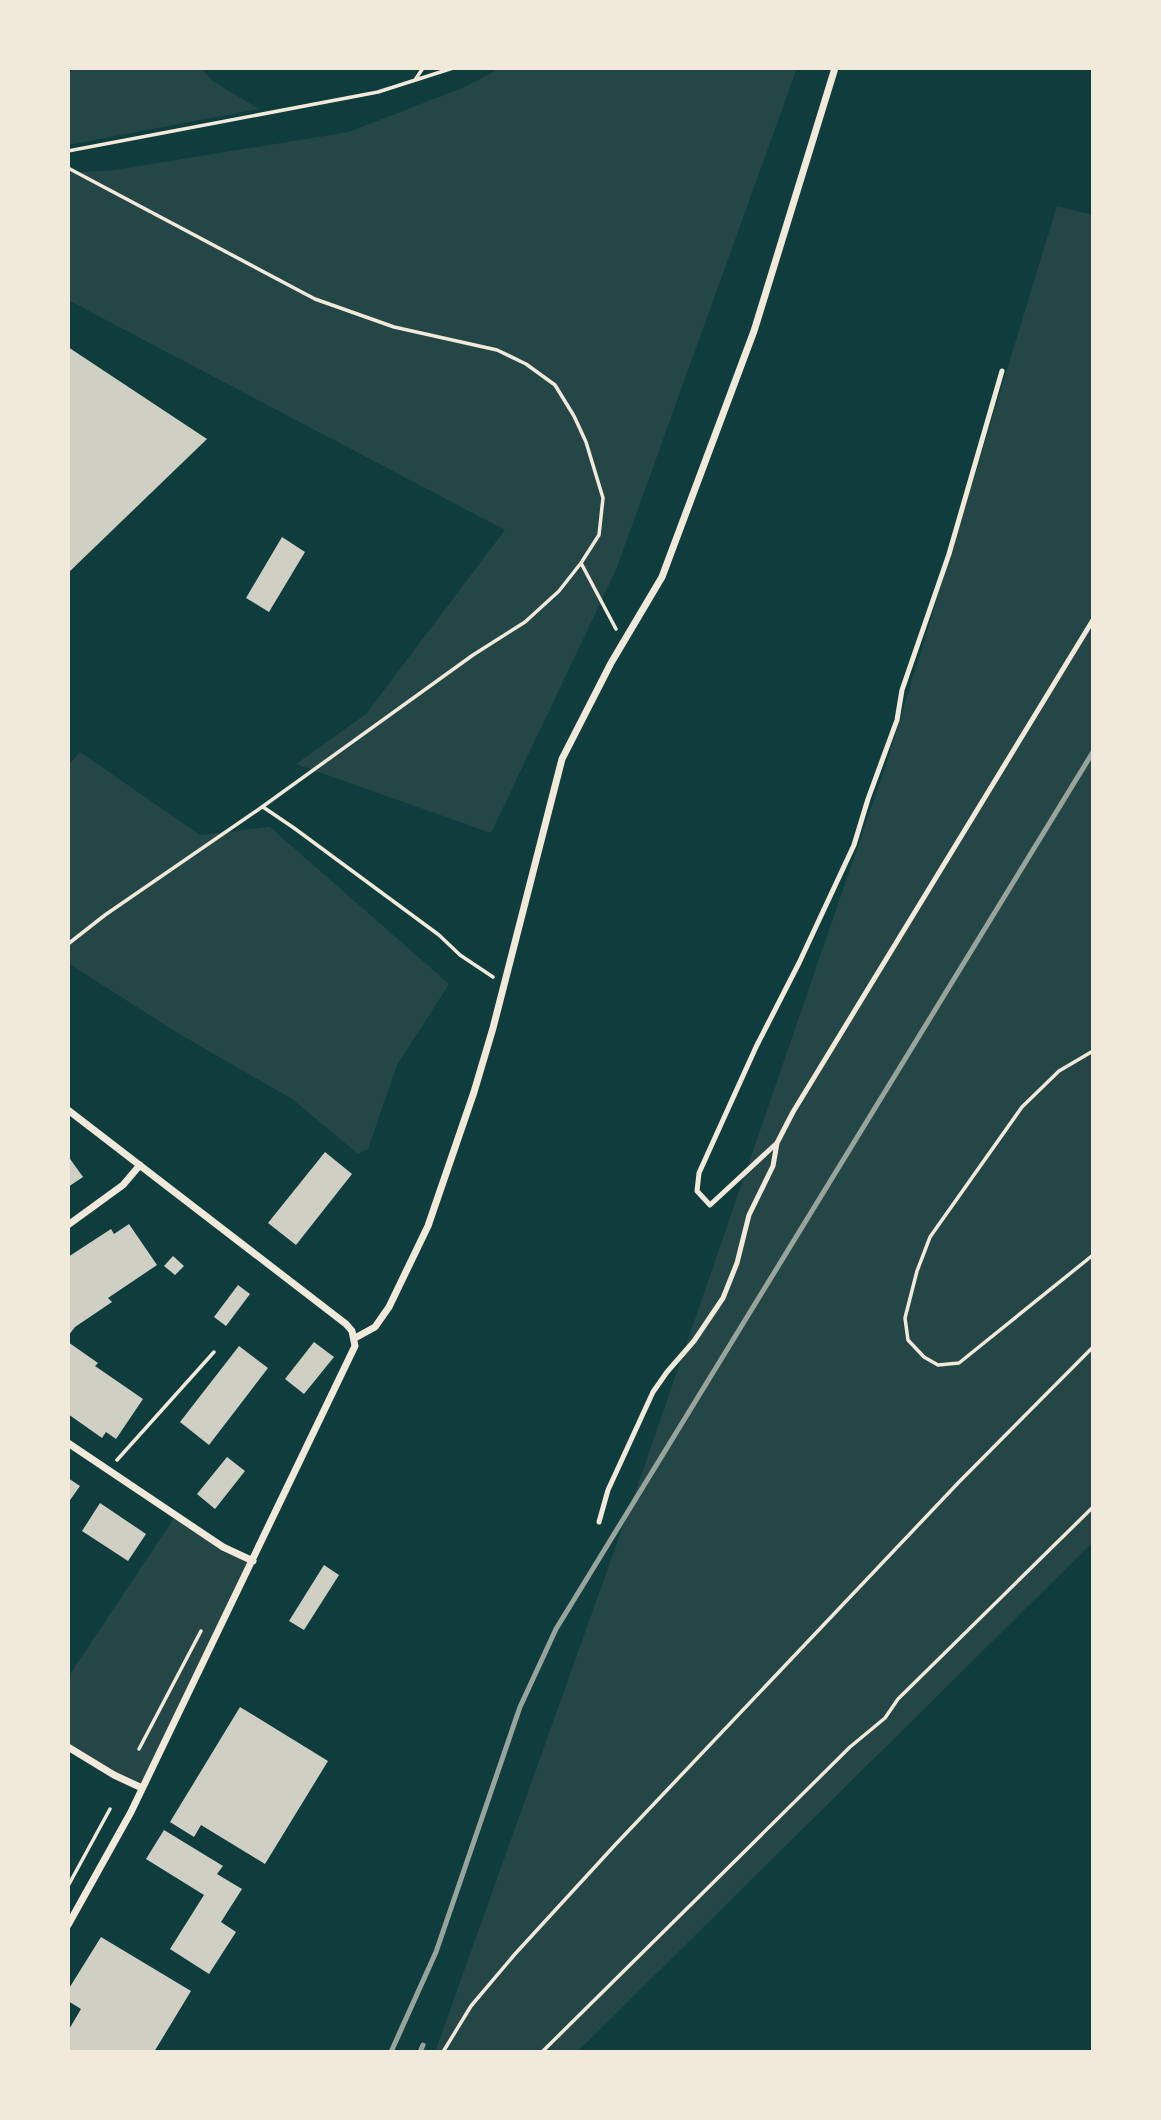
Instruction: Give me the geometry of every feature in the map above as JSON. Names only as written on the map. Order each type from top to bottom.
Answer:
[{"type":"street","points":[[355,1338],[375,1327],[389,1307],[428,1226],[474,1093],[562,759],[623,643],[662,578],[754,331],[835,68]]},
{"type":"street","points":[[68,1110],[346,1324],[355,1338],[352,1355],[253,1561],[142,1788],[68,1925]]},
{"type":"street","points":[[68,1225],[123,1185],[140,1165]]},
{"type":"street","points":[[68,1443],[223,1547],[253,1561]]},
{"type":"street","points":[[68,1747],[114,1775],[142,1788]]},
{"type":"lane","points":[[1002,371],[949,554],[902,690],[897,720],[854,845],[756,1047],[699,1173],[697,1191],[710,1205],[777,1143],[807,1089],[1093,620]]},
{"type":"lane","points":[[599,1522],[608,1490],[653,1392],[694,1341],[723,1298],[737,1263],[749,1215],[773,1166],[777,1143]]},
{"type":"path","points":[[414,82],[423,68]]},
{"type":"path","points":[[68,151],[378,92],[453,68]]},
{"type":"path","points":[[68,168],[315,299],[394,327],[496,351],[526,364],[555,384],[575,416],[603,498],[599,535],[559,592],[524,622],[473,654],[68,944]]},
{"type":"path","points":[[581,563],[623,643]]},
{"type":"path","points":[[262,807],[503,984]]},
{"type":"path","points":[[1093,1051],[1059,1071],[1022,1107],[930,1237],[917,1271],[905,1318],[908,1340],[924,1357],[938,1365],[959,1363],[1093,1255]]},
{"type":"path","points":[[443,2052],[471,2006],[615,1845],[950,1491],[1093,1347]]},
{"type":"path","points":[[123,1454],[214,1352]]},
{"type":"path","points":[[542,2052],[841,1757],[885,1718],[898,1699],[1093,1507]]},
{"type":"path","points":[[139,1749],[206,1622]]},
{"type":"path","points":[[68,1886],[110,1809]]},
{"type":"shaded area","points":[[76,68],[202,68],[211,80],[259,109],[68,145],[68,72]]},
{"type":"shaded area","points":[[500,68],[797,68],[616,570],[491,833],[296,764],[366,714],[505,530],[68,300],[68,173],[115,170],[349,132],[467,86]]},
{"type":"shaded area","points":[[1057,206],[1093,215],[1093,1542],[577,2052],[435,2052],[641,1476],[888,759]]},
{"type":"shaded area","points":[[80,752],[200,835],[270,827],[449,984],[397,1065],[368,1149],[358,1154],[292,1099],[176,1032],[68,963],[68,765]]},
{"type":"shaded area","points":[[174,1518],[250,1561],[146,1790],[68,1748],[68,1677]]},
{"type":"building","points":[[68,347],[207,439],[68,573]]},
{"type":"building","points":[[282,537],[305,552],[269,612],[246,598]]},
{"type":"building","points":[[325,1152],[352,1174],[296,1245],[268,1223]]},
{"type":"building","points":[[68,1156],[83,1177],[68,1187]]},
{"type":"building","points":[[129,1224],[157,1265],[108,1298],[112,1302],[75,1327],[68,1336],[68,1257],[111,1229],[114,1234]]},
{"type":"building","points":[[173,1256],[184,1266],[175,1275],[164,1266]]},
{"type":"building","points":[[238,1285],[250,1294],[226,1326],[214,1317]]},
{"type":"building","points":[[68,1342],[98,1363],[95,1366],[143,1399],[116,1439],[106,1432],[102,1438],[68,1414]]},
{"type":"building","points":[[314,1342],[334,1357],[304,1394],[285,1379]]},
{"type":"building","points":[[239,1346],[268,1368],[209,1445],[180,1422]]},
{"type":"building","points":[[227,1457],[245,1471],[215,1509],[197,1494]]},
{"type":"building","points":[[68,1478],[80,1486],[68,1503]]},
{"type":"building","points":[[100,1503],[146,1534],[128,1561],[82,1531]]},
{"type":"building","points":[[324,1565],[339,1575],[304,1630],[289,1621]]},
{"type":"building","points":[[240,1707],[328,1761],[265,1864],[201,1825],[194,1837],[170,1822]]},
{"type":"building","points":[[164,1830],[223,1866],[217,1874],[242,1889],[221,1922],[236,1932],[209,1974],[170,1949],[204,1895],[146,1859]]},
{"type":"building","points":[[101,1937],[191,1991],[154,2052],[68,2052],[68,2031],[81,2009],[68,2001],[68,1990]]},
{"type":"railway","points":[[391,2052],[436,1952],[520,1707],[556,1629],[1093,752]]},
{"type":"railway","points":[[420,2052],[423,2045]]}]
